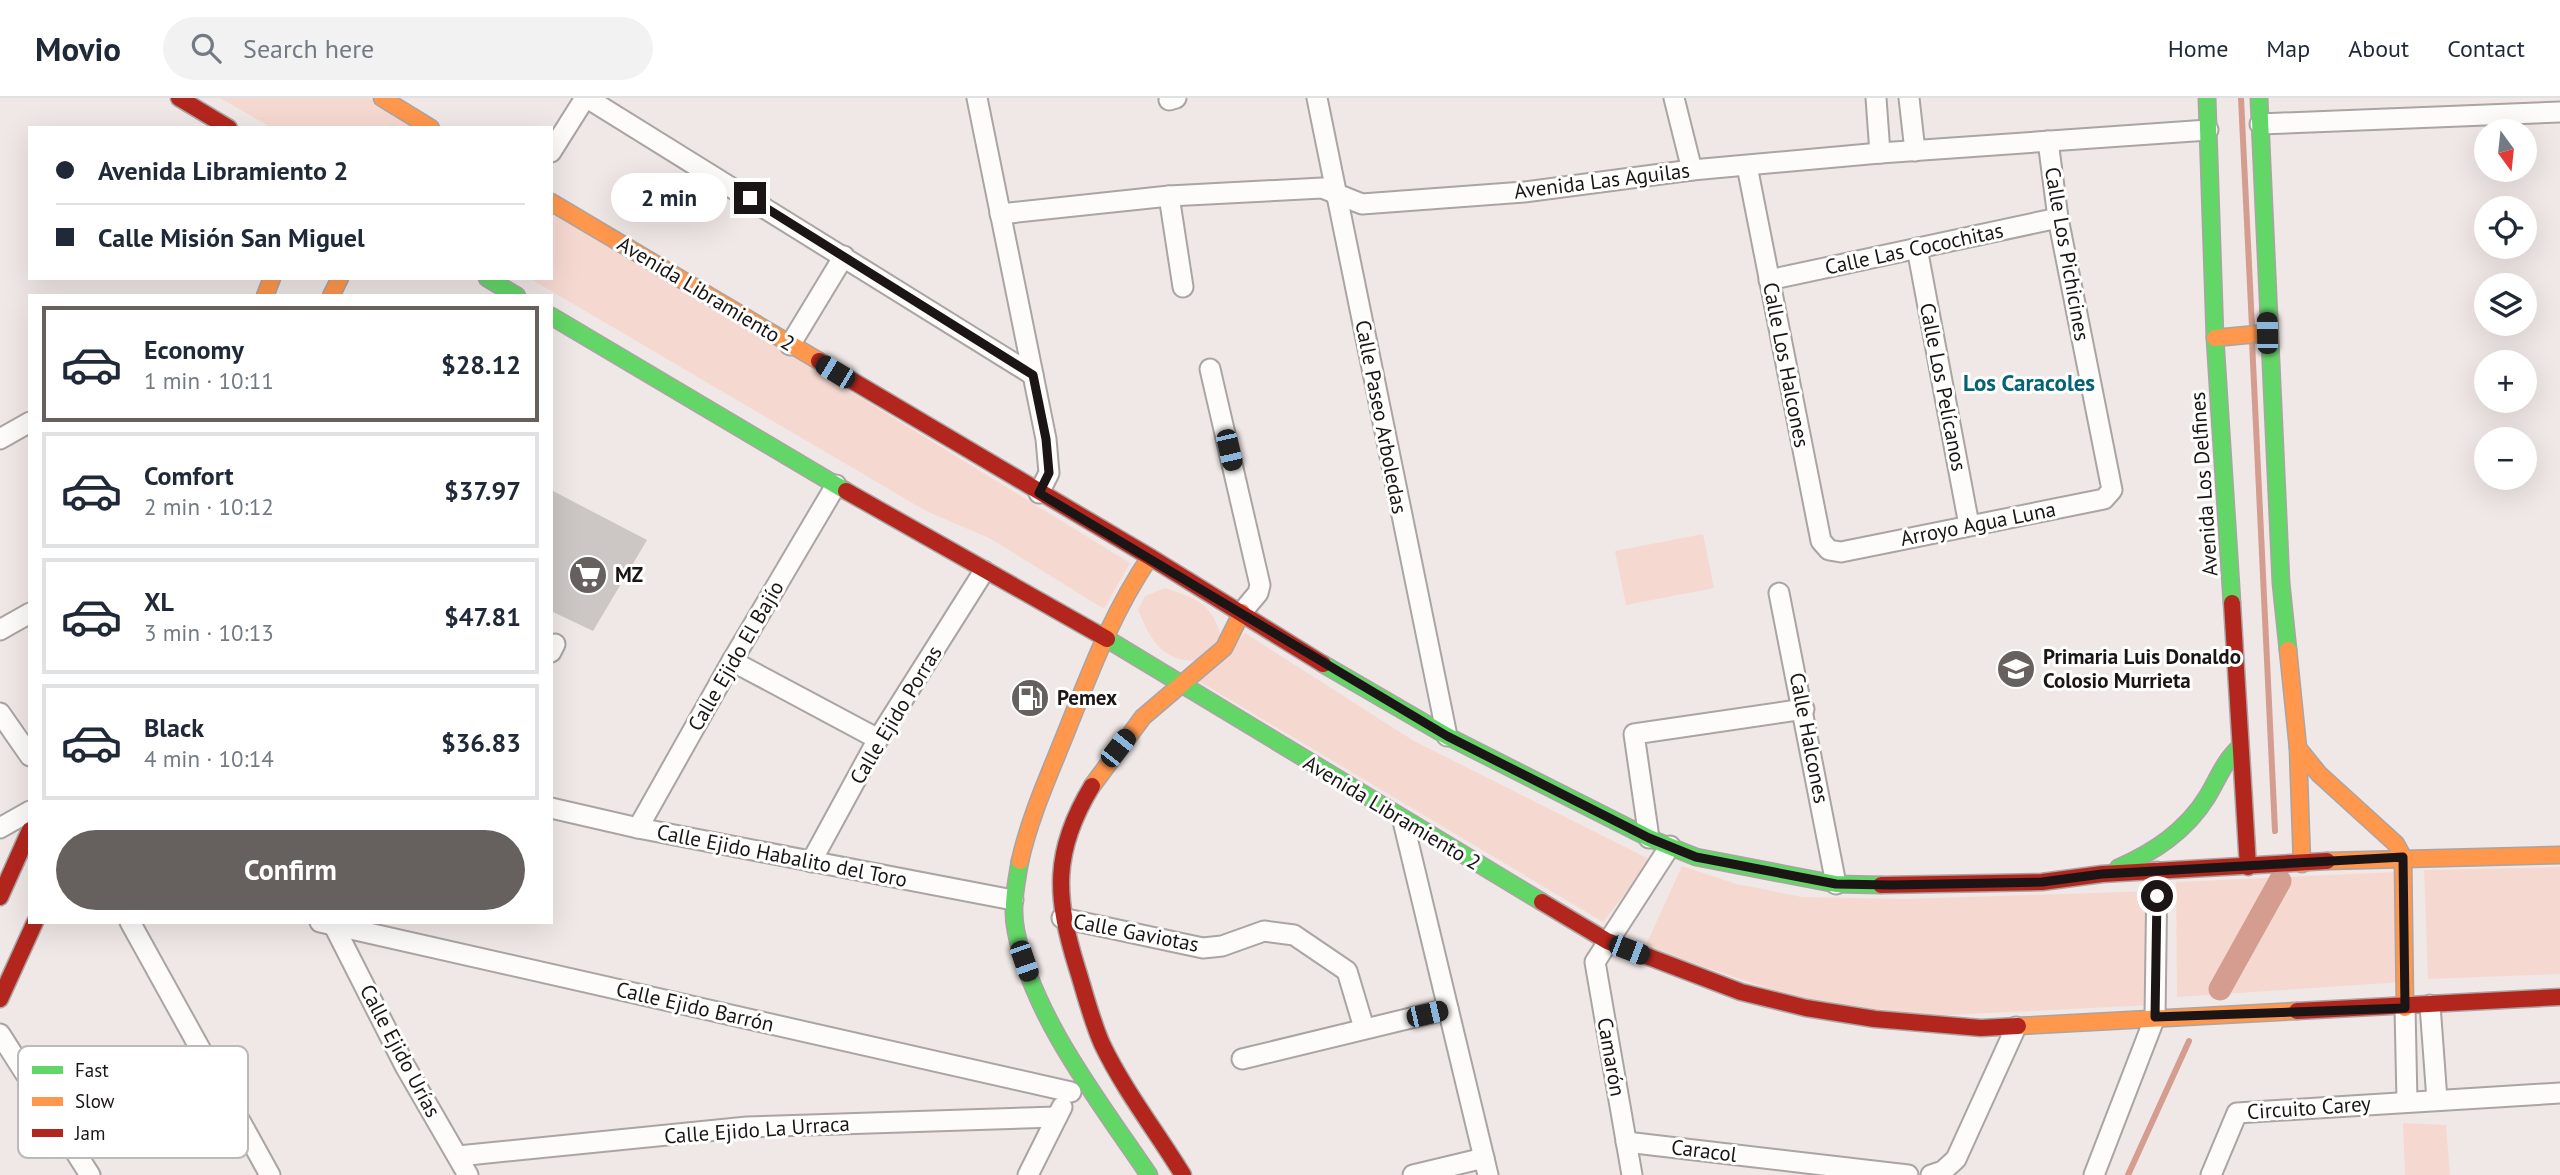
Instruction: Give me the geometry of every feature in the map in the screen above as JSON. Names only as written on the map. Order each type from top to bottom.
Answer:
[{"type":"main road","points":[[179,98],[226,126]]},
{"type":"main road","points":[[382,98],[427,126]]},
{"type":"main road","name":"Avenida Los Delfines","points":[[2207,98],[2215,338],[2248,867]]},
{"type":"main road","points":[[2259,98],[2267,333],[2281,583],[2298,748],[2302,864]]},
{"type":"main road","name":"Avenida Libramiento 2","points":[[553,203],[1242,612],[1357,685],[1447,736],[1649,838],[1696,857],[1836,884],[2042,882],[2102,874],[2403,857],[2560,855]]},
{"type":"main road","points":[[490,280],[514,294]]},
{"type":"main road","name":"Avenida Libramiento 2","points":[[553,317],[836,485],[1105,638],[1403,821],[1606,941],[1741,992],[1806,1008],[1945,1026],[2016,1027],[2155,1017],[2405,1008],[2560,997]]},
{"type":"main road","points":[[2215,338],[2267,333]]},
{"type":"main road","points":[[1149,1175],[1080,1071],[1029,976],[1019,946],[1013,900],[1022,852],[1035,815],[1118,603],[1150,557]]},
{"type":"main road","points":[[1183,1175],[1108,1055],[1095,1028],[1062,918],[1059,881],[1073,826],[1096,781],[1118,748],[1143,716],[1178,684],[1221,655],[1235,635],[1242,612]]},
{"type":"main road","points":[[2102,874],[2151,854],[2184,825],[2206,799],[2226,758],[2240,747]]},
{"type":"main road","points":[[2298,748],[2319,774],[2396,844],[2403,857],[2405,1008]]},
{"type":"main road","points":[[0,897],[28,834]]},
{"type":"main road","points":[[0,999],[34,924]]},
{"type":"street","points":[[553,149],[586,98],[1033,375]]},
{"type":"street","points":[[977,98],[1046,439],[1049,473],[1039,493]]},
{"type":"street","name":"Calle Paseo Arboledas","points":[[1317,98],[1447,736]]},
{"type":"street","points":[[1674,98],[1692,170]]},
{"type":"street","points":[[1876,98],[1880,153]]},
{"type":"street","points":[[1909,98],[1915,151]]},
{"type":"street","points":[[2260,124],[2560,112]]},
{"type":"street","name":"Avenida Las Aguilas","points":[[1000,214],[1169,196],[1322,188],[1362,204],[1524,192],[1692,170],[1880,153],[2208,130]]},
{"type":"street","name":"Calle Los Pichicines","points":[[2048,141],[2058,218],[2112,490]]},
{"type":"street","name":"Calle Los Halcones","points":[[1746,166],[1821,541],[1829,550],[1841,552]]},
{"type":"street","points":[[1169,196],[1184,287]]},
{"type":"street","name":"Calle Las Cocochitas","points":[[1769,280],[2058,218]]},
{"type":"street","name":"Calle Los Pelícanos","points":[[1917,248],[1969,525]]},
{"type":"street","points":[[790,345],[844,256]]},
{"type":"street","points":[[1210,369],[1260,585],[1258,593],[1242,612]]},
{"type":"street","points":[[0,439],[28,423]]},
{"type":"street","name":"Calle Ejido El Bajío","points":[[638,828],[732,660],[836,485]]},
{"type":"street","name":"Arroyo Agua Luna","points":[[1841,552],[2104,499],[2112,490]]},
{"type":"street","name":"Calle Ejido Porras","points":[[811,862],[878,740],[984,571]]},
{"type":"street","name":"Calle Halcones","points":[[1779,593],[1804,709],[1836,884]]},
{"type":"street","points":[[0,630],[28,614]]},
{"type":"street","points":[[732,660],[878,740]]},
{"type":"street","points":[[1649,838],[1634,734],[1804,709]]},
{"type":"street","points":[[0,713],[28,754]]},
{"type":"street","name":"Calle Ejido Habalito del Toro","points":[[553,808],[638,828],[1013,900]]},
{"type":"street","points":[[0,828],[28,812]]},
{"type":"street","points":[[1403,821],[1486,1167],[1413,1175]]},
{"type":"street","points":[[1606,941],[1670,846]]},
{"type":"street","points":[[2094,1175],[2155,1017],[2157,872]]},
{"type":"street","name":"Calle Gaviotas","points":[[1062,918],[1203,948],[1222,946],[1264,931],[1294,935],[1347,971],[1364,1028]]},
{"type":"street","name":"Calle Ejido Barrón","points":[[327,924],[1071,1092]]},
{"type":"street","name":"Calle Ejido Urías","points":[[327,924],[468,1175]]},
{"type":"street","points":[[137,925],[201,1046]]},
{"type":"street","name":"Camarón","points":[[1606,941],[1595,962],[1632,1175]]},
{"type":"street","points":[[2430,1005],[2437,1100]]},
{"type":"street","points":[[2405,1008],[2407,1101],[2560,1093]]},
{"type":"street","points":[[1242,1059],[1448,1009]]},
{"type":"street","points":[[1931,1175],[1943,1171],[1956,1159],[2016,1027]]},
{"type":"street","points":[[1028,1175],[1071,1092],[1095,1028]]},
{"type":"street","points":[[0,1034],[18,1062]]},
{"type":"street","name":"Circuito Carey","points":[[2211,1175],[2236,1113],[2407,1101]]},
{"type":"street","name":"Calle Ejido La Urraca","points":[[457,1156],[747,1127],[1057,1116]]},
{"type":"street","points":[[248,1134],[270,1175]]},
{"type":"street","name":"Caracol","points":[[1626,1142],[1908,1175]]},
{"type":"street","points":[[79,1158],[90,1175]]},
{"type":"shaded area","points":[[220,98],[369,98],[416,126],[269,126]]},
{"type":"shaded area","points":[[553,209],[1130,563],[1104,609],[991,539],[926,511],[532,280],[553,280]]},
{"type":"shaded area","points":[[1703,534],[1714,588],[1626,605],[1615,551]]},
{"type":"shaded area","points":[[1165,588],[1194,599],[1208,609],[1213,617],[1221,637],[1203,660],[1190,661],[1169,655],[1148,632],[1138,610],[1145,596]]},
{"type":"shaded area","points":[[1245,633],[1414,741],[1651,860],[1603,922],[1197,680]]},
{"type":"shaded area","points":[[1682,866],[1737,884],[1802,897],[1906,899],[2152,891],[2152,1005],[1930,1016],[1802,1000],[1645,947]]},
{"type":"shaded area","points":[[2560,867],[2560,974],[2428,979],[2424,870]]},
{"type":"shaded area","points":[[2395,872],[2403,982],[2177,997],[2176,882]]},
{"type":"shaded area","points":[[2403,1123],[2446,1125],[2450,1175],[2405,1175]]},
{"type":"building","name":"MZ","points":[[553,491],[647,540],[593,631],[553,612]]},
{"type":"waterway","points":[[2241,98],[2252,327]]},
{"type":"waterway","points":[[2252,341],[2275,831]]},
{"type":"waterway","points":[[2220,989],[2280,881]]},
{"type":"waterway","points":[[2128,1175],[2189,1041]]},
{"type":"traffic: fast","points":[[2207,98],[2215,338],[2232,603]]},
{"type":"traffic: fast","points":[[2259,98],[2281,583],[2288,650]]},
{"type":"traffic: fast","points":[[490,280],[514,294]]},
{"type":"traffic: fast","points":[[553,317],[846,491]]},
{"type":"traffic: fast","points":[[1107,639],[1542,902]]},
{"type":"traffic: fast","points":[[1323,664],[1447,736],[1649,838],[1696,857],[1836,884],[1881,885]]},
{"type":"traffic: fast","points":[[2118,868],[2144,855],[2179,830],[2199,809],[2225,764],[2240,747]]},
{"type":"traffic: fast","points":[[1020,861],[1015,896],[1016,931],[1024,963],[1037,995],[1070,1058],[1149,1175]]},
{"type":"traffic: slow","points":[[382,98],[428,126]]},
{"type":"traffic: slow","points":[[553,203],[819,361]]},
{"type":"traffic: slow","points":[[266,294],[271,280]]},
{"type":"traffic: slow","points":[[332,294],[339,280]]},
{"type":"traffic: slow","points":[[2215,338],[2267,333]]},
{"type":"traffic: slow","points":[[1020,861],[1041,795],[1094,663],[1125,598],[1150,557]]},
{"type":"traffic: slow","points":[[1092,786],[1143,717],[1224,648],[1242,612]]},
{"type":"traffic: slow","points":[[2288,650],[2298,748],[2302,864]]},
{"type":"traffic: slow","points":[[2298,748],[2319,774],[2396,844],[2403,857],[2405,1008]]},
{"type":"traffic: slow","points":[[2327,861],[2560,855]]},
{"type":"traffic: slow","points":[[2018,1026],[2297,1011]]},
{"type":"traffic: jam","points":[[179,98],[226,126]]},
{"type":"traffic: jam","points":[[819,361],[1150,557],[1323,664]]},
{"type":"traffic: jam","points":[[846,491],[1107,639]]},
{"type":"traffic: jam","points":[[2232,603],[2248,867]]},
{"type":"traffic: jam","points":[[1092,786],[1079,810],[1064,854],[1061,875],[1064,919],[1091,1016],[1102,1044],[1130,1094],[1183,1175]]},
{"type":"traffic: jam","points":[[0,897],[28,834]]},
{"type":"traffic: jam","points":[[1881,885],[2042,882],[2102,874],[2327,861]]},
{"type":"traffic: jam","points":[[1542,902],[1607,941],[1741,992],[1806,1008],[1875,1019],[1981,1028],[2018,1026]]},
{"type":"traffic: jam","points":[[0,999],[34,924]]},
{"type":"traffic: jam","points":[[2297,1011],[2560,997]]},
{"type":"place","name":"MZ","points":[[588,575]]},
{"type":"place","name":"Primaria Luis Donaldo Colosio Murrieta","points":[[2016,669]]},
{"type":"place","name":"Pemex","points":[[1030,698]]},
{"type":"district","name":"Los Caracoles","points":[[2029,383]]},
{"type":"route","points":[[750,198],[1033,375],[1046,439],[1049,473],[1039,493],[1242,612],[1357,685],[1447,736],[1649,838],[1696,857],[1836,884],[2042,882],[2102,874],[2403,857],[2405,1008],[2155,1017],[2157,896]]}]
